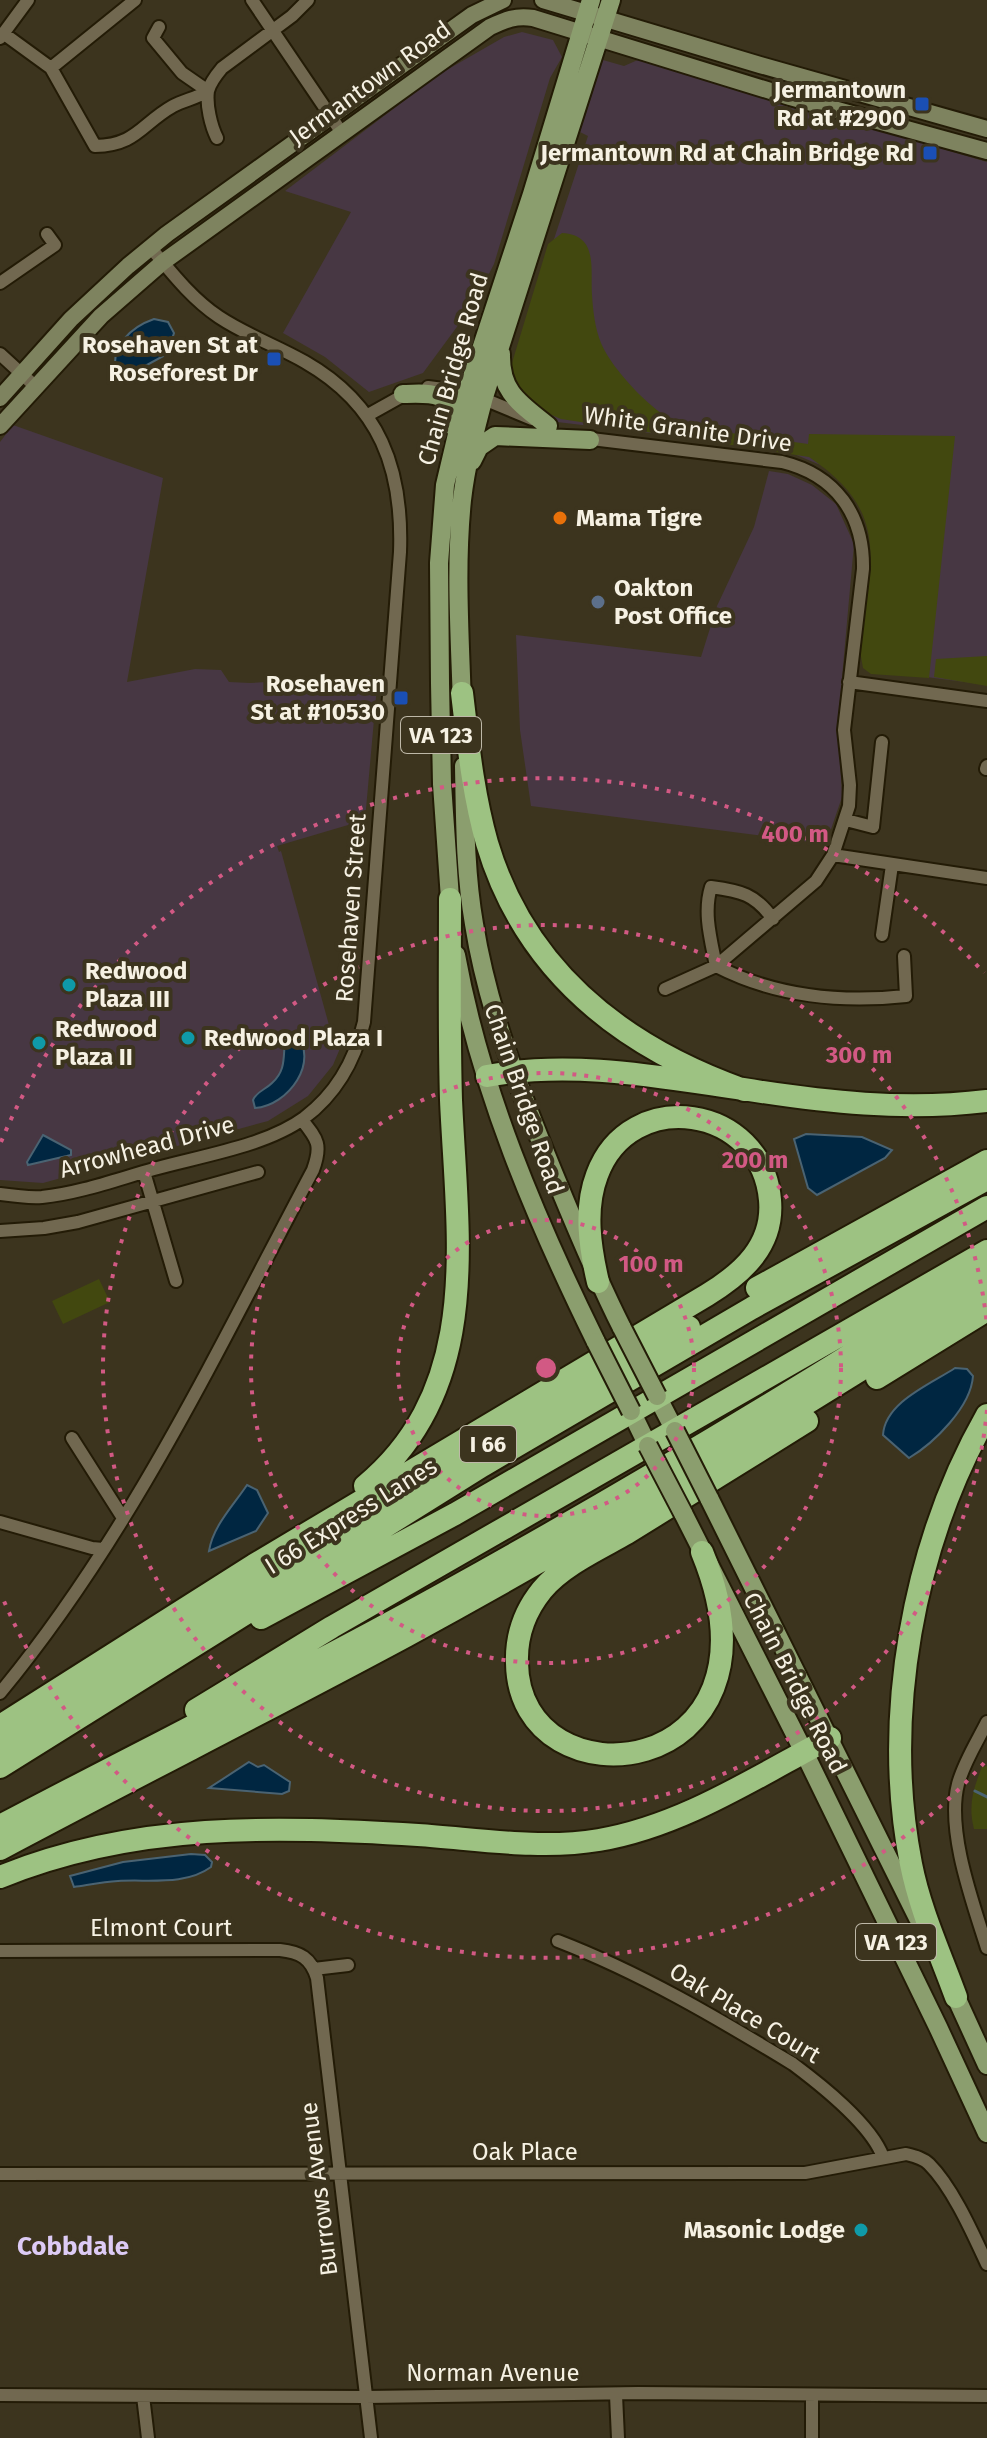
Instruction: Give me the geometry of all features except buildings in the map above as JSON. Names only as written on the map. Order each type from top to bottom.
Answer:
[{"type":"highway","points":[[462,693],[487,842],[504,888],[541,951],[577,992],[616,1026],[678,1064],[744,1090]]},
{"type":"highway","points":[[254,1565],[356,1494],[388,1465],[425,1413],[444,1371],[455,1320],[458,1267],[450,1070],[450,899]]},
{"type":"highway","points":[[487,1076],[554,1070],[648,1075],[823,1100],[900,1106],[987,1101]]},
{"type":"highway","points":[[0,1726],[254,1565],[740,1273],[763,1244],[771,1213],[765,1177],[758,1160],[745,1144],[713,1123],[678,1116],[648,1122],[621,1138],[602,1163],[592,1190],[590,1238],[598,1282]]},
{"type":"highway","name":"I 66","points":[[0,1745],[543,1410],[987,1161]]},
{"type":"highway","name":"I 66 Express Lanes","points":[[0,1767],[482,1466],[752,1308],[987,1179]]},
{"type":"highway","points":[[136,1683],[174,1668],[219,1640],[442,1521],[987,1207]]},
{"type":"highway","points":[[28,1811],[332,1627],[987,1251]]},
{"type":"highway","points":[[0,1826],[372,1632],[503,1559],[729,1429],[987,1269]]},
{"type":"highway","points":[[0,1849],[406,1636],[559,1550],[808,1403],[987,1290]]},
{"type":"highway","points":[[702,1552],[718,1601],[722,1648],[711,1695],[705,1708],[687,1730],[661,1745],[618,1755],[576,1747],[559,1739],[539,1723],[520,1688],[516,1659],[524,1619],[545,1587],[594,1552],[987,1310]]},
{"type":"highway","points":[[956,1997],[919,1896],[911,1865],[901,1779],[900,1729],[904,1677],[916,1604],[948,1500],[987,1415]]},
{"type":"highway","points":[[0,1877],[100,1847],[156,1835],[222,1829],[417,1835],[505,1842],[595,1841],[637,1833],[674,1820],[830,1738]]},
{"type":"main road","name":"Jermantown Road","points":[[0,398],[101,289],[151,248],[472,15],[503,0]]},
{"type":"main road","name":"Jermantown Road","points":[[543,0],[586,15],[987,129]]},
{"type":"main road","name":"Chain Bridge Road","points":[[611,0],[501,347],[455,436],[445,485],[439,563],[442,784],[450,899],[460,977],[487,1076],[539,1218],[596,1342],[804,1752],[987,2133]]},
{"type":"main road","name":"Jermantown Road","points":[[586,15],[600,39],[790,97],[987,151]]},
{"type":"main road","name":"Jermantown Road","points":[[0,426],[101,316],[163,262],[490,27],[523,16],[586,15]]},
{"type":"main road","name":"Chain Bridge Road","points":[[586,15],[476,394],[464,482],[459,549],[466,846],[473,922],[492,1007],[513,1072],[598,1282],[622,1328],[665,1391],[709,1498],[830,1738],[987,2065]]},
{"type":"main road","points":[[501,347],[501,364],[510,393],[548,426]]},
{"type":"main road","points":[[403,394],[428,393],[444,398],[452,411],[455,436]]},
{"type":"main road","points":[[464,482],[479,447],[495,436],[590,440]]},
{"type":"street","points":[[28,0],[2,36],[51,68],[95,146],[127,141],[171,107],[208,91],[222,68],[308,0]]},
{"type":"street","points":[[51,68],[135,0]]},
{"type":"street","points":[[252,0],[342,133]]},
{"type":"street","points":[[159,27],[153,38],[182,73],[208,91],[212,125],[217,138]]},
{"type":"street","points":[[0,283],[55,245],[47,234]]},
{"type":"street","name":"Rosehaven Street","points":[[151,248],[210,311],[243,332],[321,371],[368,415],[394,471],[399,499],[401,527],[366,1008],[361,1038],[347,1069],[324,1100],[302,1120]]},
{"type":"street","points":[[0,354],[36,387]]},
{"type":"street","name":"White Granite Drive","points":[[403,394],[430,387],[476,394],[548,426],[590,440],[782,462],[808,470],[833,486],[855,517],[862,545],[863,569],[844,730],[850,785],[846,820],[833,855],[816,881],[716,966],[665,989]]},
{"type":"street","points":[[368,415],[403,394]]},
{"type":"street","points":[[849,682],[987,701]]},
{"type":"street","points":[[846,820],[873,827],[882,742]]},
{"type":"street","points":[[833,855],[987,878]]},
{"type":"street","points":[[882,935],[892,865]]},
{"type":"street","points":[[773,919],[759,899],[711,887],[708,930],[716,966],[746,982],[781,990],[829,998],[885,998],[906,996],[904,956]]},
{"type":"street","points":[[0,1693],[57,1619],[165,1449],[313,1170],[319,1148],[302,1120]]},
{"type":"street","name":"Arrowhead Drive","points":[[0,1194],[30,1197],[65,1194],[257,1140],[302,1120]]},
{"type":"street","points":[[144,1172],[176,1281]]},
{"type":"street","points":[[0,1231],[65,1224],[258,1172]]},
{"type":"street","points":[[72,1438],[123,1518]]},
{"type":"street","points":[[0,1522],[103,1549]]},
{"type":"street","points":[[987,1722],[962,1772],[955,1807],[965,1866],[987,1948]]},
{"type":"street","name":"Oak Place Court","points":[[558,1941],[602,1958],[656,1985],[793,2064],[850,2112],[880,2147],[883,2157]]},
{"type":"street","name":"Elmont Court","points":[[0,1951],[280,1950],[300,1954],[314,1969]]},
{"type":"street","points":[[314,1969],[348,1965]]},
{"type":"street","name":"Burrows Avenue","points":[[314,1969],[371,2438]]},
{"type":"street","name":"Oak Place","points":[[0,2174],[805,2173],[906,2154],[930,2165],[987,2264]]},
{"type":"street","name":"Norman Avenue","points":[[0,2395],[987,2396]]},
{"type":"street","points":[[616,2395],[618,2438]]},
{"type":"street","points":[[143,2396],[148,2438]]},
{"type":"street","points":[[812,2396],[812,2438]]},
{"type":"shaded area","points":[[522,32],[553,40],[562,57],[550,78],[494,264],[473,305],[423,373],[369,392],[325,357],[283,333],[351,212],[285,191],[438,75],[504,37]]},
{"type":"shaded area","points":[[640,59],[987,162],[987,685],[874,670],[875,537],[860,500],[830,469],[782,449],[532,419],[525,327],[588,136],[580,132],[603,60],[624,66]]},
{"type":"shaded area","points":[[13,425],[163,478],[127,682],[195,669],[221,670],[229,682],[250,683],[378,675],[365,820],[277,846],[281,851],[332,1036],[347,1032],[333,1065],[308,1096],[268,1121],[43,1183],[0,1180],[0,442]]},
{"type":"shaded area","points":[[769,471],[788,474],[812,485],[836,504],[854,544],[838,722],[842,797],[826,844],[531,806],[520,730],[516,635],[701,657],[717,606],[754,527]]},
{"type":"green space","points":[[562,233],[582,240],[590,255],[595,319],[607,354],[637,392],[675,422],[696,429],[808,444],[809,434],[955,436],[929,678],[871,674],[863,668],[860,651],[870,566],[870,542],[865,520],[854,499],[836,478],[809,457],[561,419],[534,405],[519,391],[512,373],[512,363],[548,244]]},
{"type":"green space","points":[[987,656],[987,686],[934,677],[936,659]]},
{"type":"green space","points":[[99,1279],[110,1302],[63,1324],[52,1301]]},
{"type":"green space","points":[[987,1766],[987,1829],[974,1829],[972,1798],[982,1767]]},
{"type":"water","points":[[154,319],[168,322],[174,333],[167,354],[136,371],[116,373],[119,346],[130,332]]},
{"type":"water","points":[[295,1033],[302,1044],[304,1056],[297,1080],[279,1099],[255,1108],[255,1097],[280,1072],[286,1035]]},
{"type":"water","points":[[806,1134],[862,1137],[892,1150],[885,1158],[817,1195],[808,1188],[794,1139]]},
{"type":"water","points":[[43,1135],[71,1150],[71,1155],[28,1165]]},
{"type":"water","points":[[955,1368],[967,1369],[973,1376],[966,1400],[940,1434],[909,1458],[883,1435],[886,1423],[911,1395]]},
{"type":"water","points":[[247,1485],[257,1490],[268,1513],[256,1531],[209,1551],[219,1525]]},
{"type":"water","points":[[249,1762],[258,1767],[264,1765],[290,1782],[289,1791],[282,1794],[209,1788]]},
{"type":"water","points":[[205,1855],[212,1862],[211,1867],[178,1879],[118,1881],[74,1887],[70,1876],[123,1862]]},
{"type":"waterway","points":[[975,1791],[987,1797]]},
{"type":"place","name":"Jermantown Rd at #2900","points":[[922,104]]},
{"type":"place","name":"Jermantown Rd at Chain Bridge Rd","points":[[930,153]]},
{"type":"place","name":"Rosehaven St at Roseforest Dr","points":[[274,359]]},
{"type":"place","name":"Mama Tigre","points":[[560,518]]},
{"type":"place","name":"Oakton Post Office","points":[[598,602]]},
{"type":"place","name":"Rosehaven St at #10530","points":[[401,698]]},
{"type":"place","name":"Redwood Plaza III","points":[[69,985]]},
{"type":"place","name":"Redwood Plaza I","points":[[188,1038]]},
{"type":"place","name":"Redwood Plaza II","points":[[39,1043]]},
{"type":"place","name":"Masonic Lodge","points":[[861,2230]]},
{"type":"district","name":"Cobbdale","points":[[73,2246]]}]
